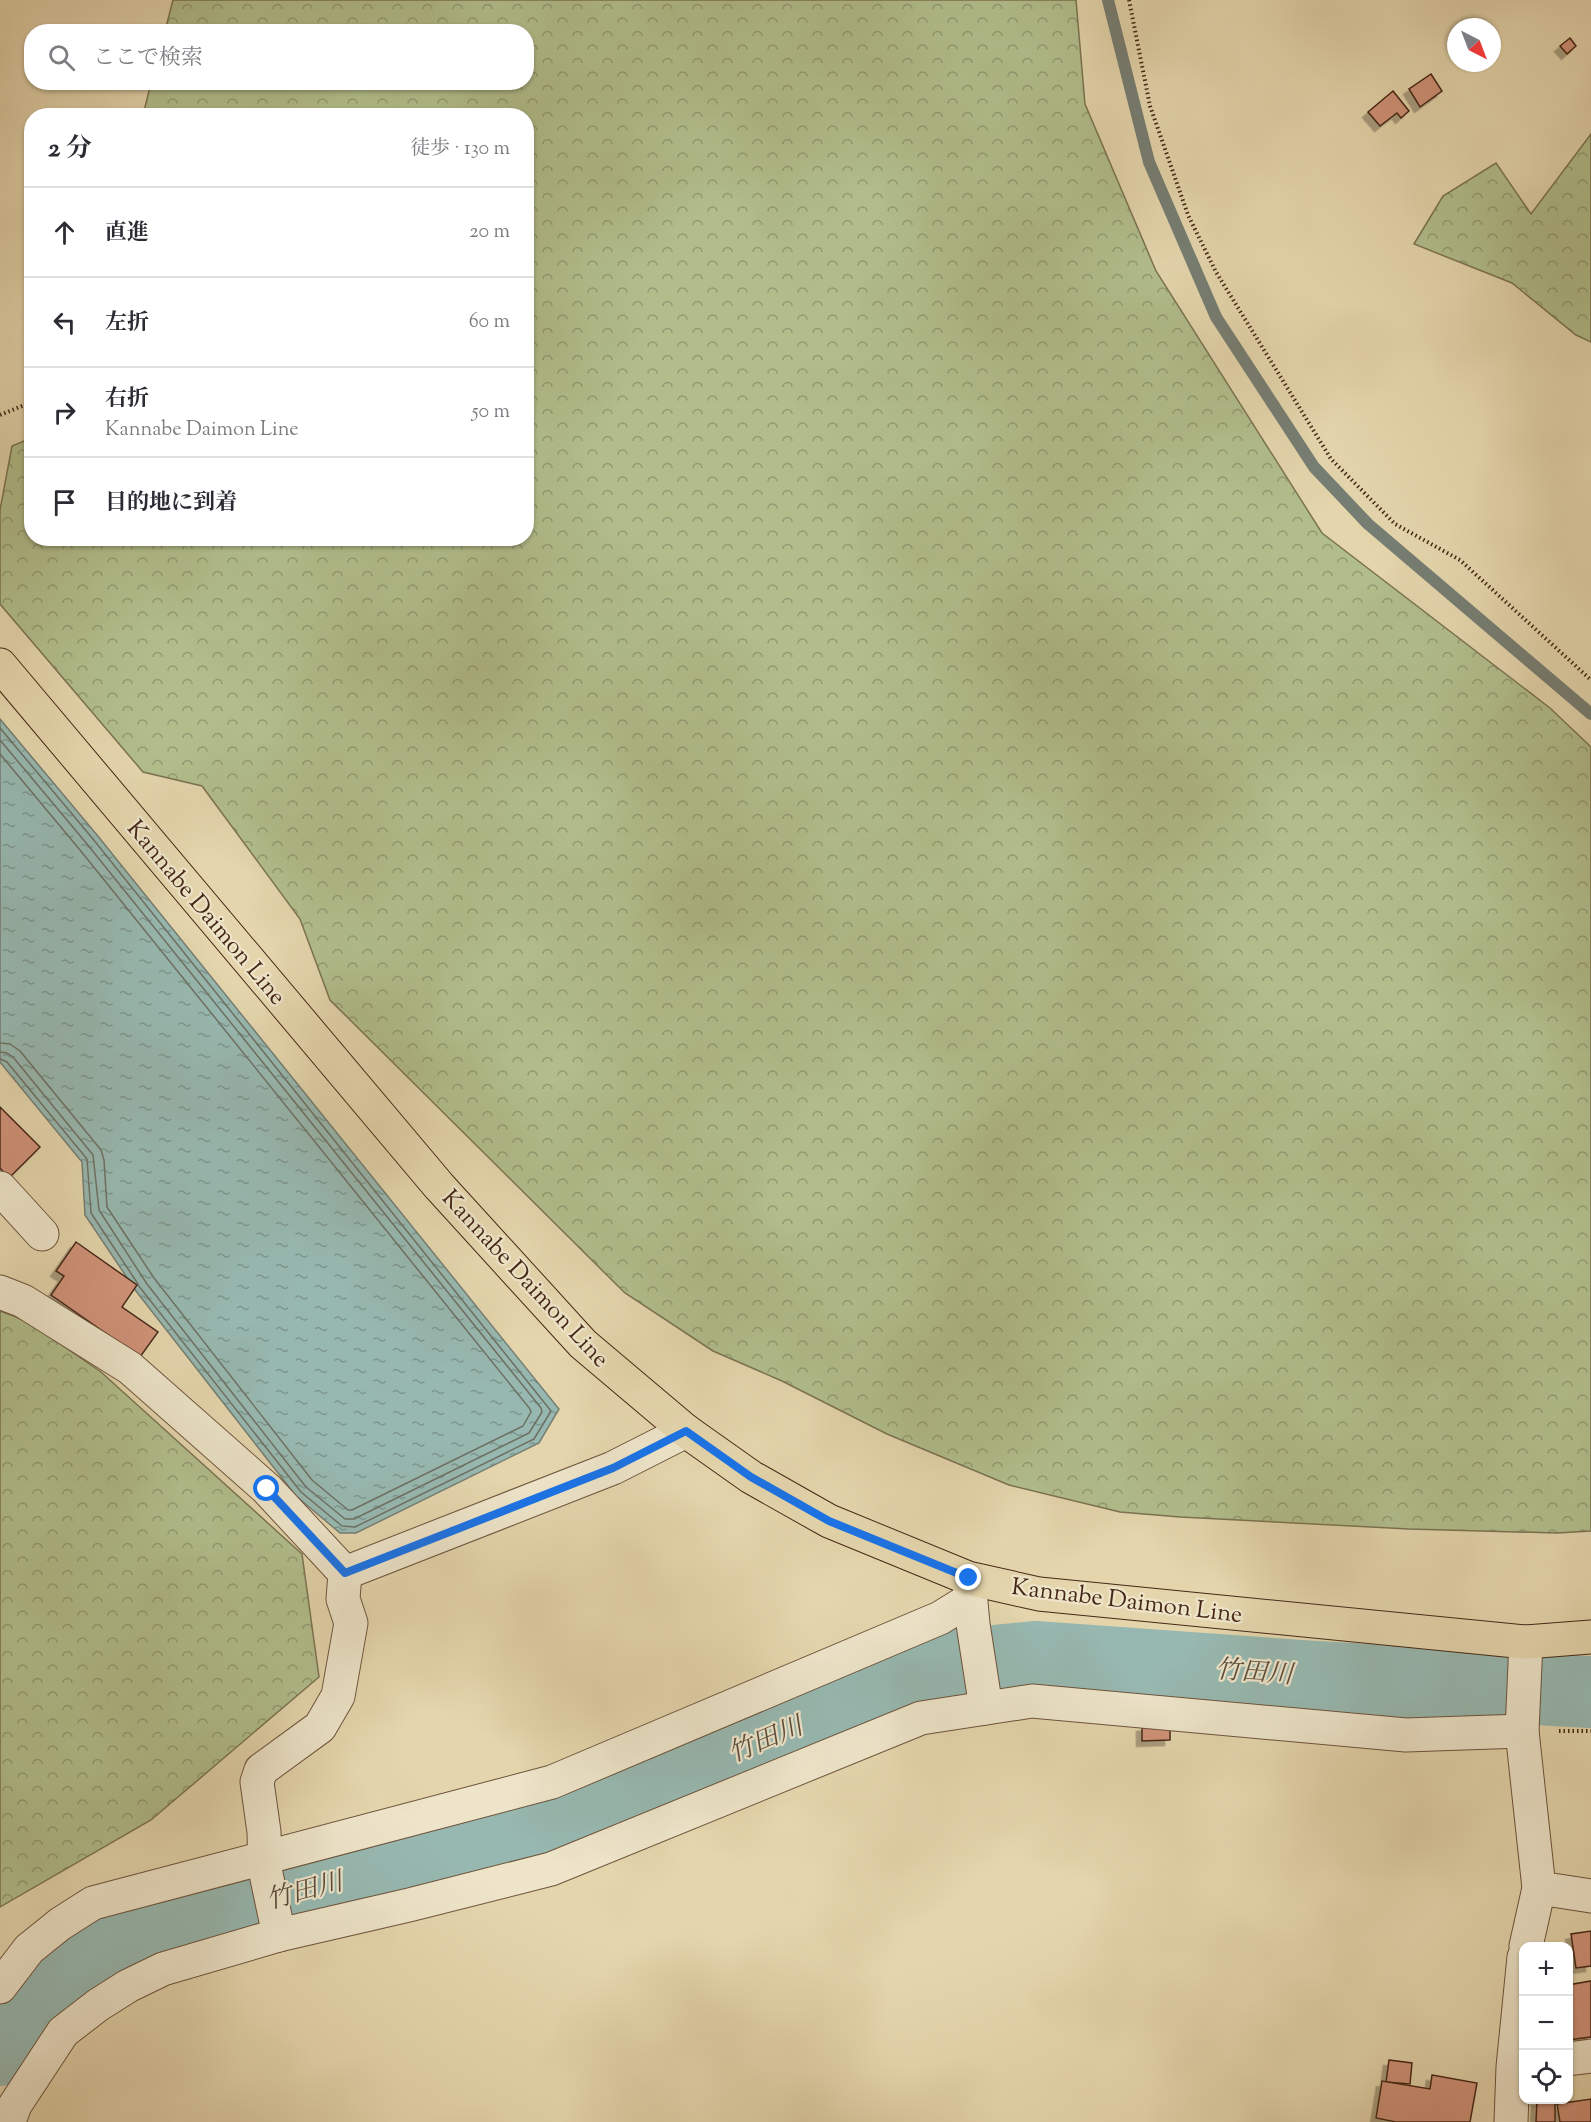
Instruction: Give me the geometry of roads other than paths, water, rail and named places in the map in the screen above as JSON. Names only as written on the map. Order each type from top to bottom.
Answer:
[{"type":"main road","name":"Kannabe Daimon Line","points":[[0,665],[439,1186],[583,1344],[686,1431],[751,1477],[970,1600],[1039,1594],[1526,1656],[1591,1637]]},
{"type":"street","points":[[0,1188],[42,1234]]},
{"type":"street","points":[[0,1292],[23,1301],[130,1368],[267,1489],[345,1573],[343,1599],[351,1623],[338,1696],[320,1727],[261,1770],[257,1782],[264,1832],[264,1864],[278,1931]]},
{"type":"street","points":[[345,1573],[613,1468],[686,1431]]},
{"type":"street","points":[[0,1988],[29,1949],[60,1924],[93,1903],[264,1864],[552,1782],[940,1618],[970,1600],[985,1702]]},
{"type":"street","points":[[1526,1656],[1521,1726],[1539,1888],[1527,1942]]},
{"type":"street","points":[[9,2122],[15,2105],[63,2032],[98,2005],[128,1986],[164,1969],[278,1931],[409,1905],[551,1869],[921,1718],[985,1702],[1032,1701],[1406,1735],[1521,1726]]},
{"type":"street","points":[[1539,1888],[1591,1896]]},
{"type":"street","points":[[1511,2122],[1518,2066],[1522,1996]]},
{"type":"street","points":[[1573,2058],[1591,2056]]},
{"type":"water","points":[[0,719],[97,835],[559,1409],[539,1443],[356,1533],[340,1533],[296,1496],[136,1291],[85,1215],[82,1162],[0,1062]]},
{"type":"waterway","points":[[1108,0],[1149,162],[1216,317],[1314,467],[1368,524],[1591,714]]},
{"type":"waterway","name":"竹田川","points":[[0,2050],[35,2002],[82,1960],[152,1932],[606,1806],[934,1667],[1035,1657],[1315,1677],[1591,1692]]}]
